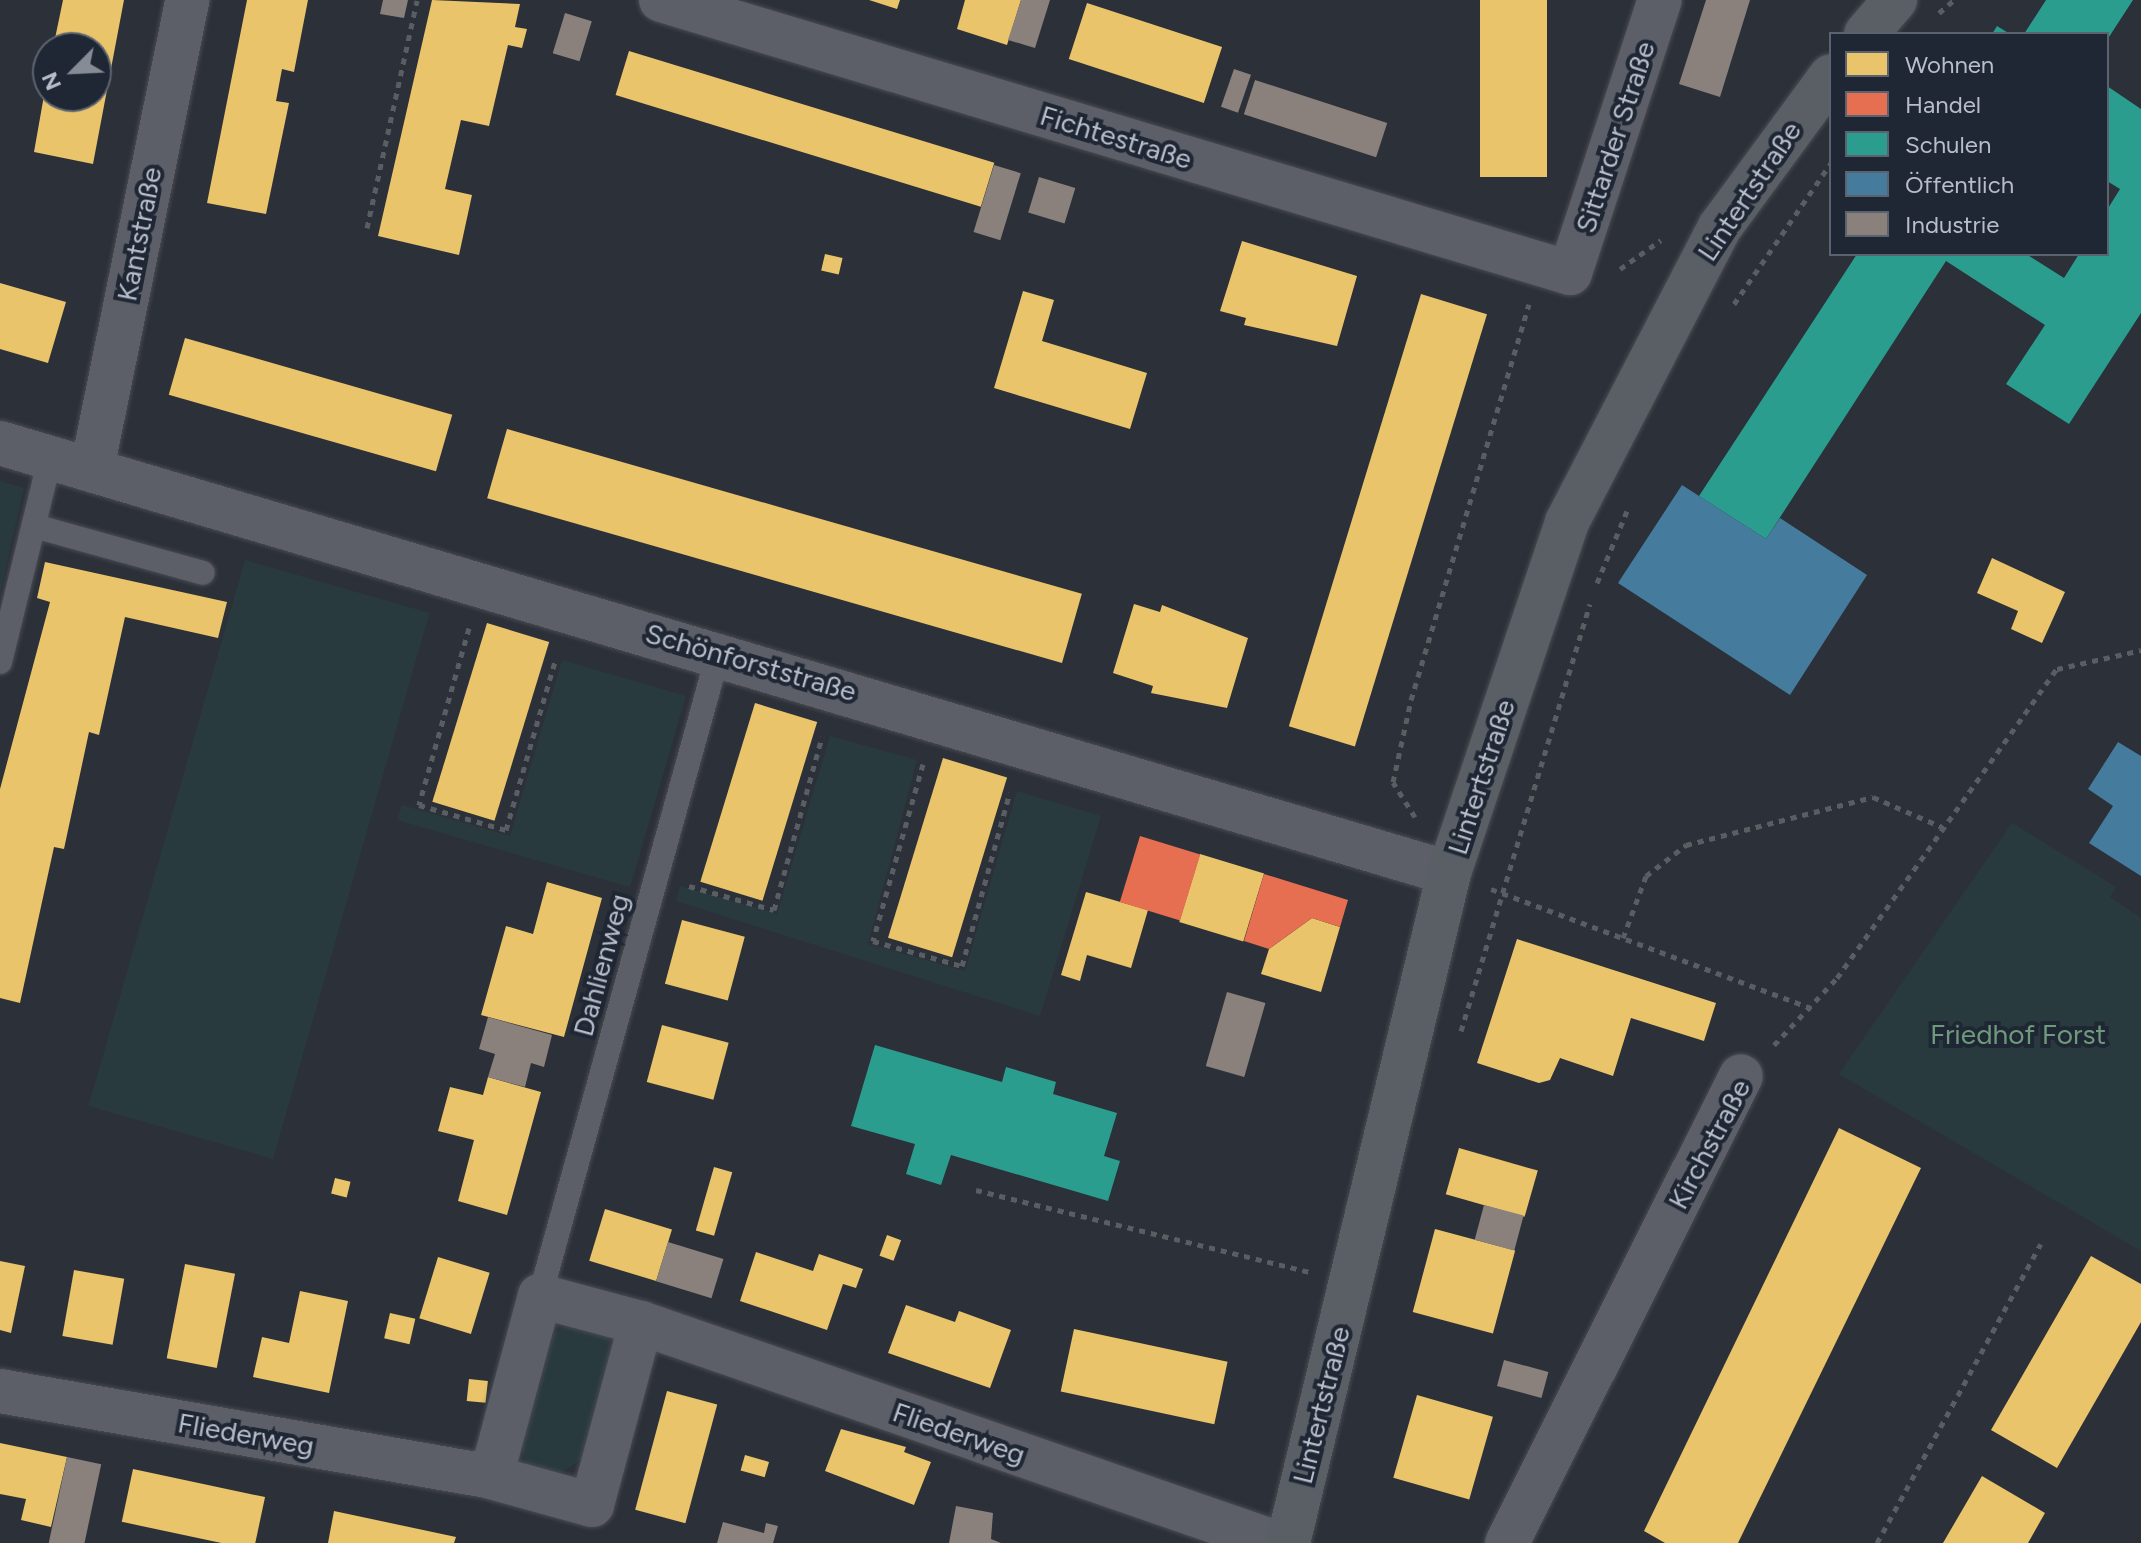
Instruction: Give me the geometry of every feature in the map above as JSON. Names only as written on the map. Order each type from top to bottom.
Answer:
[{"type":"main road","points":[[1868,32],[1895,0]]},
{"type":"main road","name":"Lintertstraße","points":[[1288,1543],[1449,873],[1567,522],[1720,227],[1829,79]]},
{"type":"street","name":"Kantstraße","points":[[92,469],[187,0]]},
{"type":"street","name":"Fichtestraße","points":[[661,0],[1555,269]]},
{"type":"street","name":"Sittarder Straße","points":[[1555,269],[1660,0]]},
{"type":"street","name":"Schönforststraße","points":[[0,443],[719,651],[1449,873]]},
{"type":"street","name":"Kirchstraße","points":[[1507,1543],[1741,1076]]},
{"type":"street","name":"Fliederweg","points":[[540,1296],[641,1323],[1277,1543]]},
{"type":"street","points":[[491,1477],[540,1296]]},
{"type":"street","name":"Fliederweg","points":[[0,1391],[491,1477],[592,1505],[641,1323]]},
{"type":"lane","points":[[0,662],[50,458]]},
{"type":"lane","points":[[34,526],[203,573]]},
{"type":"lane","name":"Dahlienweg","points":[[540,1296],[719,651]]},
{"type":"path","points":[[367,228],[417,0]]},
{"type":"path","points":[[1729,312],[1829,166]]},
{"type":"path","points":[[1555,269],[1393,782],[1449,873],[1814,1009]]},
{"type":"path","points":[[1457,1043],[1593,594],[1634,493]]},
{"type":"path","points":[[482,584],[419,805],[506,830],[555,661]]},
{"type":"path","name":"Kirchstraße","points":[[1741,1076],[1814,1009],[2057,669],[2141,650]]},
{"type":"path","points":[[936,717],[873,941],[962,966],[1010,792]]},
{"type":"path","points":[[690,870],[686,885],[774,910],[822,737]]},
{"type":"path","points":[[1623,938],[1646,876],[1699,840],[1873,797],[1942,827]]},
{"type":"path","points":[[976,1190],[1350,1283]]},
{"type":"path","points":[[1877,1543],[2041,1244]]},
{"type":"green space","points":[[0,481],[24,488],[0,594]]},
{"type":"green space","points":[[245,560],[430,613],[273,1159],[88,1106]]},
{"type":"green space","points":[[562,660],[686,696],[630,887],[397,820],[402,805],[510,836]]},
{"type":"green space","points":[[830,736],[917,760],[868,944],[965,971],[1017,791],[1101,816],[1040,1016],[676,901],[680,886],[777,914]]},
{"type":"green space","name":"Friedhof Forst","points":[[2012,823],[2116,887],[2110,897],[2141,918],[2141,1251],[1839,1074]]},
{"type":"green space","points":[[570,1323],[603,1330],[616,1350],[586,1457],[555,1476],[525,1466],[521,1443],[550,1335]]},
{"type":"building: Wohnen","points":[[63,0],[124,0],[112,63],[112,32],[56,32]]},
{"type":"building: Wohnen","points":[[247,0],[308,0],[294,72],[282,69],[276,101],[289,103],[266,214],[207,203]]},
{"type":"building: Wohnen","points":[[432,0],[520,4],[515,27],[527,29],[522,48],[508,45],[489,126],[461,120],[445,189],[472,195],[459,255],[378,236]]},
{"type":"building: Wohnen","points":[[869,0],[900,0],[897,9]]},
{"type":"building: Wohnen","points":[[965,0],[1021,0],[1007,45],[957,29]]},
{"type":"building: Wohnen","points":[[1480,0],[1547,0],[1547,177],[1480,177]]},
{"type":"building: Wohnen","points":[[1087,3],[1222,47],[1204,103],[1069,59]]},
{"type":"building: Wohnen","points":[[629,51],[994,163],[981,207],[616,95]]},
{"type":"building: Wohnen","points":[[41,112],[103,112],[93,164],[34,152]]},
{"type":"building: Wohnen","points":[[1242,241],[1357,276],[1337,346],[1244,325],[1246,318],[1220,311]]},
{"type":"building: Wohnen","points":[[825,254],[843,258],[839,275],[821,271]]},
{"type":"building: Wohnen","points":[[0,283],[66,302],[48,363],[0,349]]},
{"type":"building: Wohnen","points":[[1023,291],[1054,300],[1042,341],[1147,373],[1130,429],[994,388]]},
{"type":"building: Wohnen","points":[[1421,294],[1487,314],[1355,746],[1289,726]]},
{"type":"building: Wohnen","points":[[185,338],[452,415],[436,471],[169,395]]},
{"type":"building: Wohnen","points":[[507,429],[1082,594],[1062,663],[487,498]]},
{"type":"building: Wohnen","points":[[1992,558],[2065,592],[2042,643],[2011,629],[2018,611],[1977,593]]},
{"type":"building: Wohnen","points":[[45,562],[227,602],[218,638],[125,617],[99,735],[89,732],[64,849],[54,847],[20,1003],[0,998],[0,789],[50,602],[37,598]]},
{"type":"building: Wohnen","points":[[1134,604],[1160,612],[1162,605],[1248,638],[1227,708],[1151,693],[1153,686],[1113,673]]},
{"type":"building: Wohnen","points":[[487,623],[549,642],[494,821],[432,802]]},
{"type":"building: Wohnen","points":[[755,703],[817,722],[762,901],[700,882]]},
{"type":"building: Wohnen","points":[[943,758],[1007,778],[952,957],[888,938]]},
{"type":"building: Wohnen","points":[[1200,854],[1264,874],[1243,941],[1179,922]]},
{"type":"building: Wohnen","points":[[547,882],[602,898],[564,1037],[481,1015],[506,926],[533,934]]},
{"type":"building: Wohnen","points":[[1086,892],[1148,910],[1131,968],[1087,955],[1080,981],[1061,975]]},
{"type":"building: Wohnen","points":[[1312,918],[1340,927],[1321,992],[1261,974],[1269,949]]},
{"type":"building: Wohnen","points":[[682,920],[745,937],[728,1001],[665,984]]},
{"type":"building: Wohnen","points":[[1517,939],[1716,1003],[1704,1041],[1631,1018],[1613,1076],[1560,1058],[1550,1080],[1539,1083],[1477,1063]]},
{"type":"building: Wohnen","points":[[662,1025],[729,1043],[713,1100],[647,1082]]},
{"type":"building: Wohnen","points":[[488,1077],[541,1092],[507,1215],[458,1201],[474,1140],[438,1131],[450,1087],[483,1095]]},
{"type":"building: Wohnen","points":[[1839,1128],[1921,1168],[1738,1543],[1665,1543],[1644,1531]]},
{"type":"building: Wohnen","points":[[1459,1148],[1538,1171],[1525,1217],[1446,1194]]},
{"type":"building: Wohnen","points":[[714,1167],[732,1172],[714,1236],[696,1230]]},
{"type":"building: Wohnen","points":[[335,1178],[351,1182],[347,1197],[331,1194]]},
{"type":"building: Wohnen","points":[[605,1209],[672,1229],[656,1281],[589,1261]]},
{"type":"building: Wohnen","points":[[1435,1229],[1515,1250],[1493,1334],[1413,1312]]},
{"type":"building: Wohnen","points":[[887,1235],[901,1240],[894,1261],[879,1256]]},
{"type":"building: Wohnen","points":[[756,1252],[813,1271],[819,1254],[863,1269],[856,1288],[843,1284],[827,1330],[740,1301]]},
{"type":"building: Wohnen","points":[[2091,1256],[2141,1284],[2141,1322],[2057,1468],[1991,1430]]},
{"type":"building: Wohnen","points":[[438,1257],[490,1273],[471,1334],[419,1318]]},
{"type":"building: Wohnen","points":[[0,1261],[25,1266],[11,1333],[0,1330]]},
{"type":"building: Wohnen","points":[[185,1264],[235,1274],[217,1368],[167,1358]]},
{"type":"building: Wohnen","points":[[74,1270],[124,1279],[113,1345],[62,1336]]},
{"type":"building: Wohnen","points":[[300,1291],[348,1301],[329,1393],[253,1377],[262,1337],[289,1343]]},
{"type":"building: Wohnen","points":[[906,1305],[955,1322],[959,1311],[1011,1330],[990,1388],[888,1353]]},
{"type":"building: Wohnen","points":[[390,1313],[415,1319],[409,1344],[384,1338]]},
{"type":"building: Wohnen","points":[[1074,1329],[1228,1362],[1214,1424],[1061,1392]]},
{"type":"building: Wohnen","points":[[469,1379],[488,1381],[486,1403],[467,1401]]},
{"type":"building: Wohnen","points":[[667,1391],[717,1404],[685,1523],[635,1510]]},
{"type":"building: Wohnen","points":[[1417,1395],[1493,1417],[1469,1499],[1393,1478]]},
{"type":"building: Wohnen","points":[[841,1429],[906,1447],[904,1452],[931,1462],[914,1505],[825,1471]]},
{"type":"building: Wohnen","points":[[0,1443],[67,1457],[51,1527],[21,1520],[26,1499],[0,1494]]},
{"type":"building: Wohnen","points":[[745,1455],[769,1462],[765,1477],[741,1470]]},
{"type":"building: Wohnen","points":[[133,1469],[265,1497],[255,1543],[221,1543],[122,1522]]},
{"type":"building: Wohnen","points":[[1982,1476],[2045,1513],[2028,1543],[1943,1543]]},
{"type":"building: Wohnen","points":[[334,1511],[456,1537],[454,1543],[328,1543]]},
{"type":"building: Handel","points":[[1140,836],[1200,854],[1180,920],[1120,902]]},
{"type":"building: Handel","points":[[1264,874],[1348,900],[1340,927],[1312,918],[1269,949],[1244,941]]},
{"type":"building: Schulen","points":[[2046,0],[2133,0],[2109,37],[2109,32],[2025,32]]},
{"type":"building: Schulen","points":[[1997,26],[2007,32],[1993,32]]},
{"type":"building: Schulen","points":[[2109,87],[2141,109],[2141,313],[2069,424],[2006,384],[2045,325],[1946,261],[1766,539],[1699,496],[1856,256],[2029,256],[2064,278],[2078,256],[2109,256],[2109,207],[2120,189],[2109,182]]},
{"type":"building: Schulen","points":[[875,1045],[1002,1082],[1006,1067],[1056,1082],[1053,1094],[1117,1113],[1104,1156],[1120,1161],[1108,1201],[951,1155],[941,1185],[906,1174],[915,1144],[851,1126]]},
{"type":"building: Öffentlich","points":[[1682,485],[1766,539],[1780,518],[1867,575],[1790,695],[1618,583]]},
{"type":"building: Öffentlich","points":[[2118,742],[2141,756],[2141,876],[2089,843],[2113,806],[2088,789]]},
{"type":"building: Industrie","points":[[383,0],[408,0],[404,18],[380,14]]},
{"type":"building: Industrie","points":[[1021,0],[1050,0],[1035,48],[1008,40]]},
{"type":"building: Industrie","points":[[1706,0],[1750,0],[1720,97],[1679,84]]},
{"type":"building: Industrie","points":[[565,13],[592,21],[579,61],[553,53]]},
{"type":"building: Industrie","points":[[1234,69],[1251,75],[1238,113],[1221,107]]},
{"type":"building: Industrie","points":[[1255,80],[1387,123],[1376,157],[1244,114]]},
{"type":"building: Industrie","points":[[994,165],[1021,173],[1000,240],[974,232]]},
{"type":"building: Industrie","points":[[1039,177],[1075,188],[1065,223],[1028,212]]},
{"type":"building: Industrie","points":[[1227,992],[1265,1003],[1244,1077],[1206,1066]]},
{"type":"building: Industrie","points":[[488,1017],[552,1035],[544,1067],[531,1063],[525,1087],[488,1077],[495,1054],[479,1049]]},
{"type":"building: Industrie","points":[[1484,1205],[1524,1216],[1514,1250],[1475,1240]]},
{"type":"building: Industrie","points":[[668,1242],[723,1259],[711,1298],[656,1281]]},
{"type":"building: Industrie","points":[[1504,1360],[1548,1372],[1541,1398],[1497,1386]]},
{"type":"building: Industrie","points":[[67,1457],[101,1464],[85,1543],[49,1543]]},
{"type":"building: Industrie","points":[[956,1506],[993,1513],[991,1539],[1001,1543],[949,1543]]},
{"type":"building: Industrie","points":[[723,1522],[764,1533],[766,1523],[778,1526],[773,1543],[717,1543]]}]
